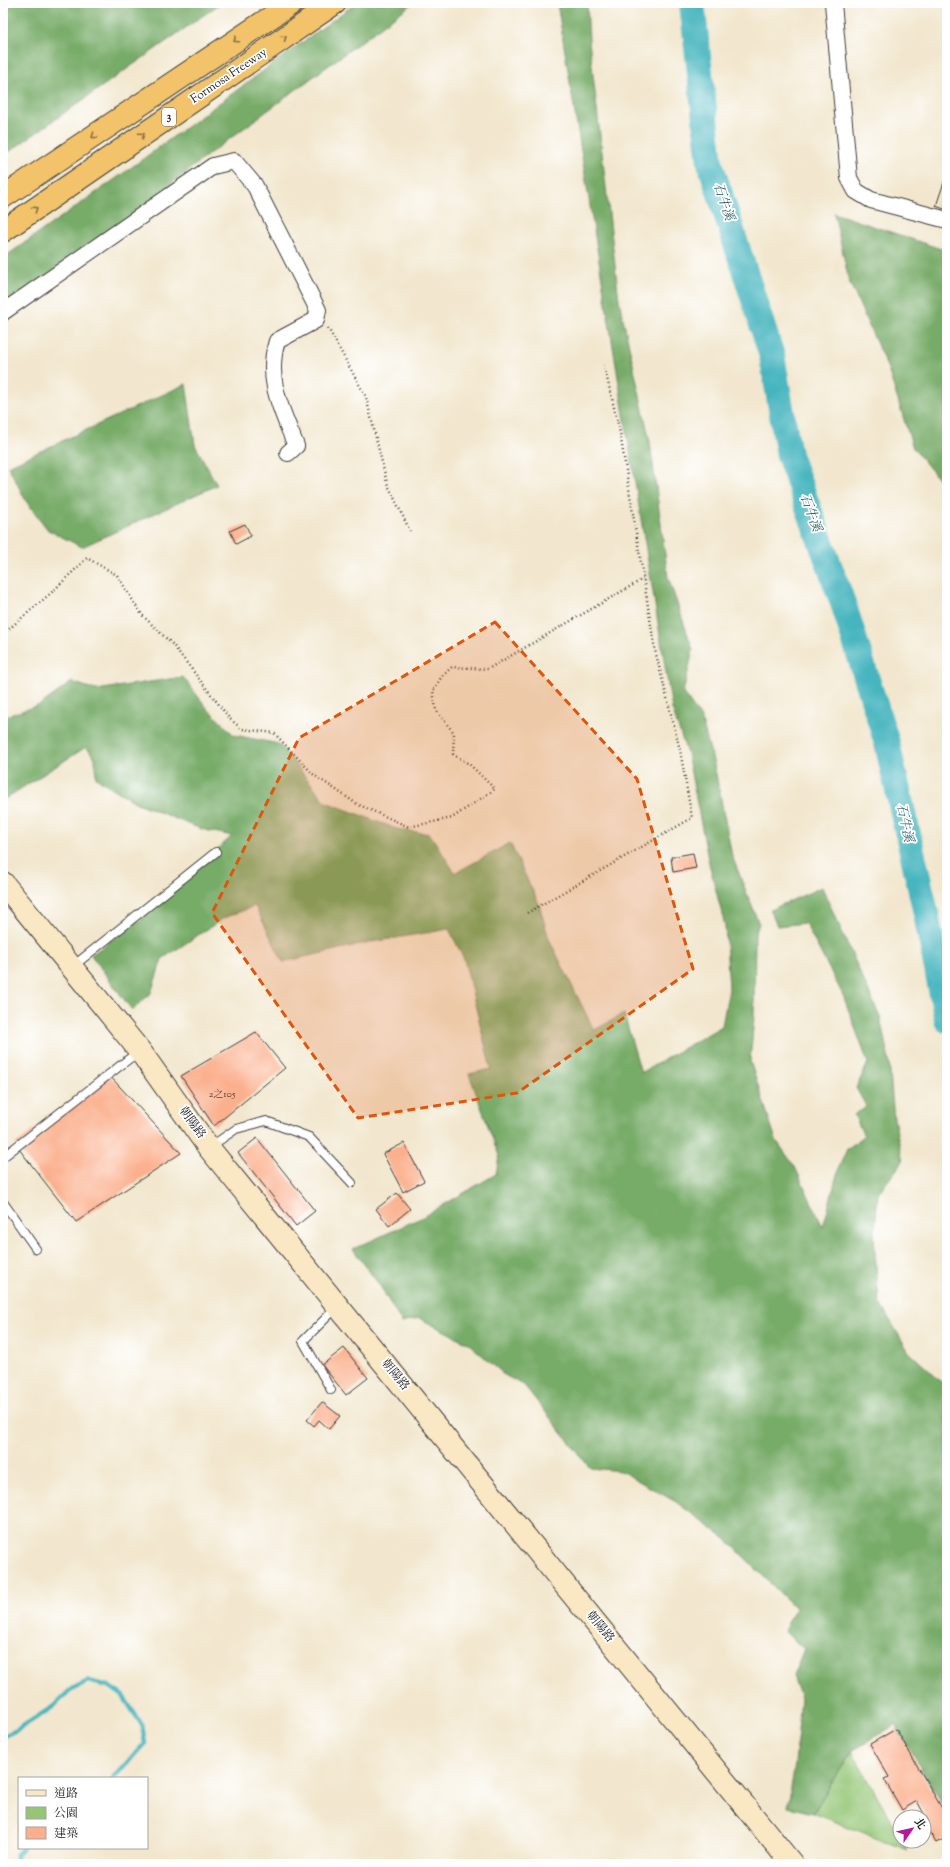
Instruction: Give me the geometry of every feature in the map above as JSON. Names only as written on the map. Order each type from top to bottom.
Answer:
[{"type":"highway","name":"3","points":[[3,197],[292,3]]},
{"type":"highway","name":"Formosa Freeway","points":[[3,231],[335,3]]},
{"type":"main road","name":"朝陽路","points":[[3,883],[140,1051],[209,1148],[792,1864]]},
{"type":"street","points":[[833,3],[849,178],[856,191],[871,200],[947,220]]},
{"type":"street","points":[[3,312],[213,166],[234,161],[255,186],[318,310],[316,320],[277,341],[272,358],[275,394],[296,446],[288,454]]},
{"type":"lane","points":[[72,967],[216,852]]},
{"type":"lane","points":[[3,1157],[140,1051]]},
{"type":"lane","points":[[209,1148],[236,1129],[266,1121],[309,1136],[352,1183]]},
{"type":"lane","points":[[3,1202],[36,1249]]},
{"type":"lane","points":[[331,1390],[303,1341],[338,1306]]},
{"type":"path","points":[[318,310],[366,397],[387,483],[410,531]]},
{"type":"path","points":[[527,913],[692,818],[680,750],[655,650],[620,433],[604,365]]},
{"type":"path","points":[[3,634],[51,593],[87,558],[117,575],[142,615],[172,645],[230,719],[242,728],[274,733],[314,775],[357,804],[409,827],[452,818],[496,789],[469,764],[453,754],[454,733],[436,710],[433,691],[442,676],[452,667],[488,668],[643,579]]},
{"type":"highlighted area","points":[[495,622],[637,779],[693,969],[517,1093],[358,1118],[212,913],[299,738]]},
{"type":"green space","points":[[3,3],[221,3],[3,156]]},
{"type":"green space","points":[[356,3],[413,3],[209,154],[100,241],[3,325],[3,258],[121,175]]},
{"type":"green space","points":[[557,3],[587,3],[589,40],[619,300],[650,442],[668,577],[693,650],[683,693],[701,718],[714,764],[732,856],[759,924],[755,934],[754,1017],[750,1061],[776,1140],[795,1167],[823,1227],[839,1167],[847,1149],[864,1136],[854,1115],[866,1106],[856,1088],[868,1063],[843,995],[805,923],[777,926],[770,910],[822,887],[880,1017],[889,1061],[894,1119],[903,1161],[878,1194],[874,1238],[879,1302],[909,1352],[947,1387],[947,1812],[895,1725],[852,1751],[813,1813],[788,1807],[795,1763],[801,1699],[793,1676],[804,1649],[784,1631],[795,1608],[725,1538],[676,1502],[621,1471],[590,1468],[524,1385],[506,1376],[468,1343],[419,1318],[402,1323],[380,1286],[353,1249],[423,1217],[496,1174],[499,1156],[469,1074],[491,1069],[464,959],[449,929],[366,943],[283,962],[255,906],[224,918],[162,959],[151,993],[132,1010],[91,955],[145,916],[232,836],[201,829],[137,803],[96,778],[95,758],[86,747],[3,800],[3,717],[40,705],[72,682],[96,690],[183,677],[207,708],[234,735],[279,744],[326,802],[397,829],[430,834],[455,873],[510,843],[539,904],[549,939],[594,1030],[624,1014],[641,1073],[722,1026],[729,989],[725,926],[708,859],[687,753],[672,709]]},
{"type":"green space","points":[[834,213],[947,251],[947,489],[913,448],[888,369],[849,281]]},
{"type":"green space","points":[[186,384],[195,445],[217,485],[82,547],[48,530],[26,501],[8,466]]},
{"type":"green space","points":[[852,1751],[892,1822],[892,1844],[813,1813]]},
{"type":"building","points":[[947,173],[947,210],[936,206]]},
{"type":"building","points":[[245,524],[251,536],[236,544],[230,531]]},
{"type":"building","points":[[693,853],[696,868],[673,872],[671,857]]},
{"type":"building","points":[[256,1032],[285,1068],[214,1126],[181,1076]]},
{"type":"building","points":[[108,1074],[181,1153],[76,1222],[15,1144]]},
{"type":"building","points":[[257,1138],[315,1211],[296,1226],[238,1153]]},
{"type":"building","points":[[404,1143],[424,1181],[403,1192],[383,1154]]},
{"type":"building","points":[[397,1193],[410,1209],[389,1226],[376,1209]]},
{"type":"building","points":[[344,1348],[368,1378],[346,1395],[322,1365]]},
{"type":"building","points":[[322,1402],[340,1416],[329,1429],[319,1420],[314,1426],[307,1420]]},
{"type":"building","points":[[896,1729],[947,1817],[947,1837],[936,1843],[932,1836],[932,1809],[921,1809],[917,1801],[901,1809],[884,1779],[889,1777],[870,1744]]},
{"type":"waterway","name":"石牛溪","points":[[692,3],[710,163],[772,356],[789,455],[844,606],[887,743],[924,904],[947,1020]]},
{"type":"waterway","points":[[3,1736],[17,1730],[54,1706],[70,1690],[88,1681],[109,1686],[123,1696],[142,1725],[145,1743],[114,1777]]},
{"type":"waterway","points":[[16,1864],[16,1855],[22,1849]]}]
